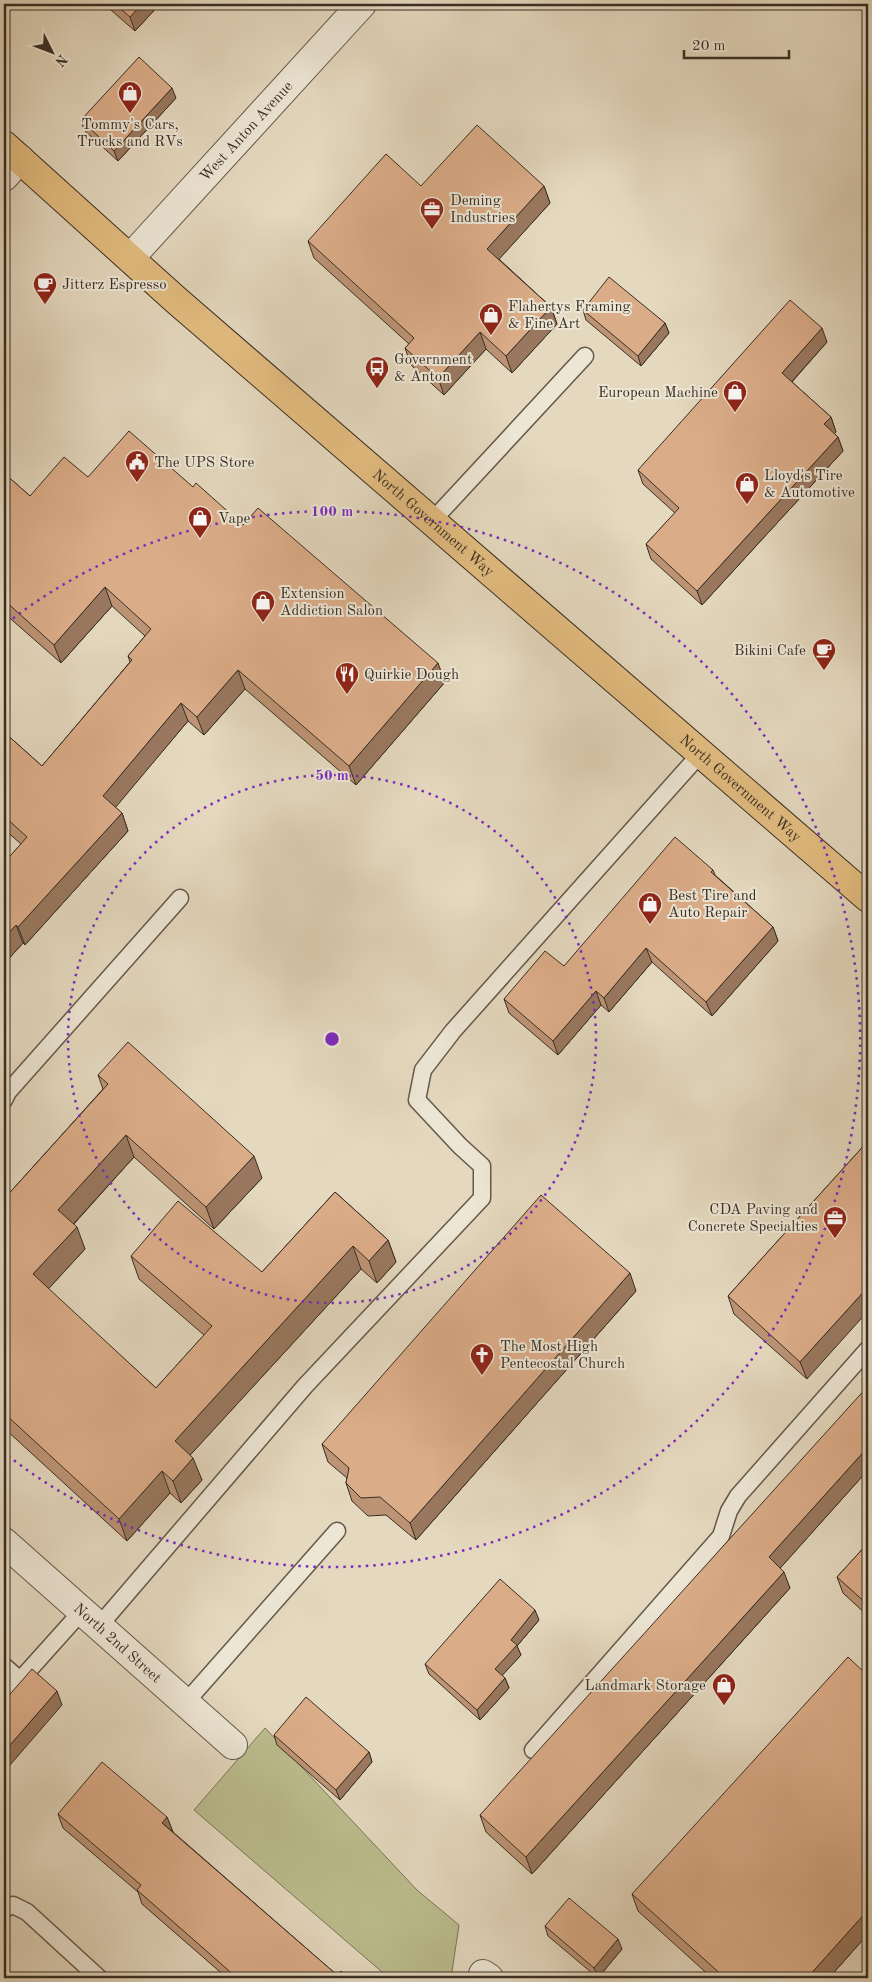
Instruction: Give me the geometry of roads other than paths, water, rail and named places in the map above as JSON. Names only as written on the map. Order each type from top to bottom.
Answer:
[{"type":"main road","name":"North Government Way","points":[[9,160],[130,258],[868,898]]},
{"type":"street","name":"West Anton Avenue","points":[[130,258],[362,4]]},
{"type":"street","name":"North 2nd Street","points":[[4,1542],[233,1745]]},
{"type":"lane","points":[[433,520],[584,356]]},
{"type":"lane","points":[[4,1698],[20,1680],[90,1618],[482,1198],[482,1166],[460,1146],[417,1100],[423,1070],[453,1031],[701,753]]},
{"type":"lane","points":[[4,1100],[8,1092],[180,898]]},
{"type":"lane","points":[[534,1750],[721,1536],[729,1511],[738,1496],[868,1349]]},
{"type":"lane","points":[[186,1702],[337,1531]]},
{"type":"lane","points":[[4,1666],[20,1680]]},
{"type":"lane","points":[[4,1909],[13,1905],[27,1912],[99,1978]]},
{"type":"place","name":"Tommy's Cars, Trucks and RVs","points":[[130,114]]},
{"type":"place","name":"Deming Industries","points":[[432,230]]},
{"type":"place","name":"Jitterz Espresso","points":[[45,305]]},
{"type":"place","name":"Flahertys Framing & Fine Art","points":[[491,336]]},
{"type":"place","name":"Government & Anton","points":[[377,389]]},
{"type":"place","name":"European Machine","points":[[735,413]]},
{"type":"place","name":"The UPS Store","points":[[137,483]]},
{"type":"place","name":"Lloyd's Tire & Automotive","points":[[747,505]]},
{"type":"place","name":"Vape","points":[[200,539]]},
{"type":"place","name":"Extension Addiction Salon","points":[[263,623]]},
{"type":"place","name":"Bikini Cafe","points":[[824,671]]},
{"type":"place","name":"Quirkie Dough","points":[[347,695]]},
{"type":"place","name":"Best Tire and Auto Repair","points":[[650,925]]},
{"type":"place","name":"CDA Paving and Concrete Specialties","points":[[835,1239]]},
{"type":"place","name":"The Most High Pentecostal Church","points":[[482,1376]]},
{"type":"place","name":"Landmark Storage","points":[[724,1706]]}]
